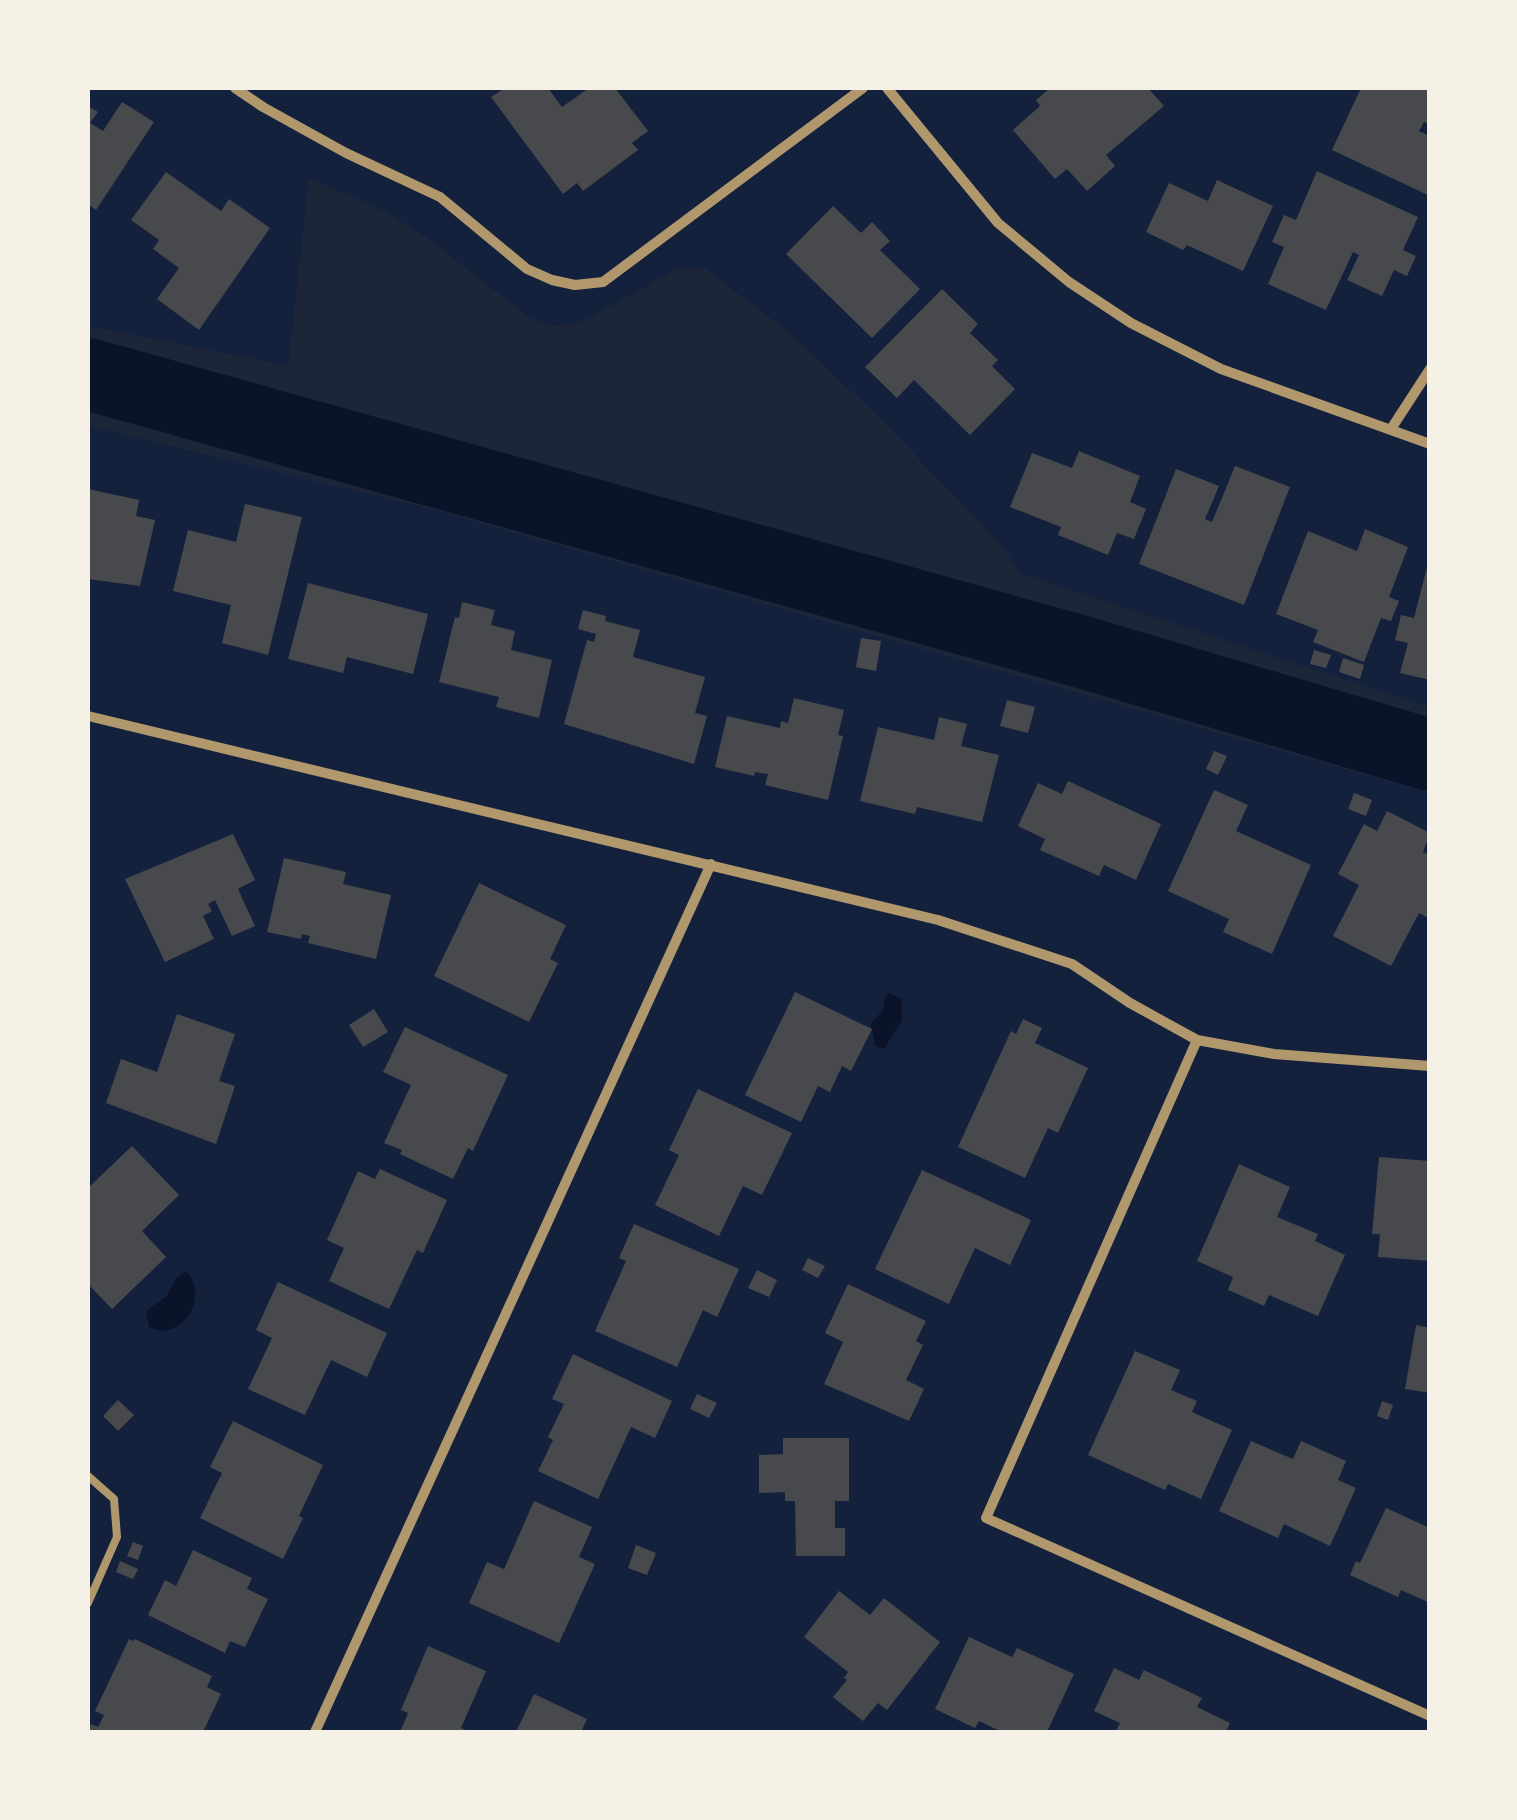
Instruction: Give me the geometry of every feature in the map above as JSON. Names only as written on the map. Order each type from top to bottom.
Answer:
[{"type":"street","points":[[235,88],[346,153],[440,196],[526,269],[575,285],[604,282],[863,88]]},
{"type":"street","points":[[887,88],[998,223],[1084,292],[1131,323],[1221,369],[1430,444]]},
{"type":"street","points":[[1391,429],[1430,369]]},
{"type":"street","points":[[88,716],[938,920],[1072,964],[1130,1003],[1197,1040],[1274,1054],[1430,1066]]},
{"type":"street","points":[[315,1732],[711,864]]},
{"type":"street","points":[[1197,1040],[986,1518],[1430,1716]]},
{"type":"lane","points":[[88,1476],[114,1499],[117,1537],[88,1603]]},
{"type":"shaded area","points":[[309,178],[384,211],[425,236],[530,318],[553,326],[580,323],[677,269],[704,268],[785,329],[880,418],[1003,547],[1020,573],[1429,707],[1429,793],[431,509],[88,426],[88,326],[288,366]]},
{"type":"shaded area","points":[[890,993],[901,999],[902,1020],[884,1049],[875,1046],[871,1024]]},
{"type":"shaded area","points":[[186,1271],[195,1293],[189,1315],[172,1329],[149,1327],[146,1311],[167,1296],[176,1278]]},
{"type":"building","points":[[505,88],[548,88],[562,107],[589,88],[615,88],[648,131],[632,143],[638,150],[583,191],[577,183],[563,194],[491,97]]},
{"type":"building","points":[[1050,88],[1148,88],[1164,106],[1106,155],[1115,166],[1087,191],[1067,169],[1055,179],[1013,130],[1040,106],[1036,100]]},
{"type":"building","points":[[1361,88],[1430,88],[1430,124],[1424,122],[1419,131],[1430,136],[1430,196],[1332,150]]},
{"type":"building","points":[[122,102],[154,122],[96,210],[88,204],[88,106],[98,112],[90,123],[103,131]]},
{"type":"building","points":[[1317,171],[1418,217],[1403,250],[1416,256],[1407,276],[1394,270],[1382,296],[1347,280],[1359,255],[1353,252],[1326,310],[1268,284],[1284,247],[1272,242],[1284,215],[1296,220]]},
{"type":"building","points":[[166,172],[221,211],[229,199],[270,228],[199,330],[157,299],[179,268],[153,249],[159,240],[131,220]]},
{"type":"building","points":[[1217,180],[1273,206],[1243,271],[1187,245],[1183,250],[1146,232],[1169,183],[1208,201]]},
{"type":"building","points":[[833,206],[861,233],[872,222],[890,241],[880,250],[920,289],[872,338],[786,254]]},
{"type":"building","points":[[942,289],[978,324],[970,333],[998,360],[992,366],[1015,389],[970,435],[914,380],[897,398],[865,367]]},
{"type":"building","points":[[1079,451],[1140,476],[1130,502],[1146,509],[1134,539],[1117,533],[1108,555],[1058,535],[1061,527],[1010,507],[1032,453],[1072,468]]},
{"type":"building","points":[[1235,466],[1290,487],[1244,605],[1139,564],[1176,469],[1219,486],[1205,519],[1212,522]]},
{"type":"building","points":[[88,489],[139,500],[136,516],[155,520],[140,586],[88,579]]},
{"type":"building","points":[[245,504],[302,517],[268,655],[222,643],[231,605],[173,591],[188,530],[236,542]]},
{"type":"building","points":[[1365,529],[1408,547],[1389,597],[1399,601],[1391,621],[1381,618],[1364,662],[1313,642],[1318,630],[1276,614],[1308,531],[1357,551]]},
{"type":"building","points":[[1428,563],[1430,680],[1400,673],[1408,643],[1395,640],[1401,615],[1414,618]]},
{"type":"building","points":[[308,583],[428,614],[413,674],[347,657],[343,673],[288,659]]},
{"type":"building","points":[[462,602],[495,610],[491,625],[515,631],[511,650],[552,660],[539,718],[496,707],[499,697],[439,682]]},
{"type":"building","points":[[583,610],[606,616],[605,621],[640,630],[633,657],[705,677],[695,713],[707,716],[694,764],[564,724],[587,640],[594,642],[596,634],[578,629]]},
{"type":"building","points":[[861,638],[881,641],[876,671],[856,667]]},
{"type":"building","points":[[1314,650],[1331,655],[1326,668],[1310,664]]},
{"type":"building","points":[[1343,658],[1364,665],[1360,679],[1339,672]]},
{"type":"building","points":[[794,698],[844,710],[838,735],[843,736],[828,800],[765,785],[768,774],[755,772],[754,776],[715,767],[727,716],[780,728],[781,721],[788,723]]},
{"type":"building","points":[[1007,700],[1035,707],[1028,733],[1000,726]]},
{"type":"building","points":[[939,717],[967,724],[961,746],[999,755],[982,822],[917,807],[915,814],[860,801],[878,727],[934,740]]},
{"type":"building","points":[[1214,751],[1227,756],[1218,775],[1206,769]]},
{"type":"building","points":[[1068,781],[1161,824],[1136,880],[1104,865],[1099,876],[1040,850],[1045,839],[1018,826],[1038,783],[1062,794]]},
{"type":"building","points":[[1214,790],[1248,805],[1236,831],[1311,865],[1272,954],[1223,932],[1229,919],[1168,891]]},
{"type":"building","points":[[1354,793],[1372,800],[1366,816],[1348,809]]},
{"type":"building","points":[[1387,811],[1430,833],[1423,852],[1430,855],[1430,919],[1419,913],[1391,966],[1333,936],[1359,885],[1338,874],[1364,824],[1377,831]]},
{"type":"building","points":[[233,834],[255,880],[238,889],[255,926],[232,936],[215,900],[208,904],[212,911],[203,916],[214,939],[165,962],[125,879]]},
{"type":"building","points":[[284,858],[346,872],[343,884],[391,895],[376,959],[308,943],[310,936],[302,934],[301,939],[267,932]]},
{"type":"building","points":[[479,883],[566,925],[550,959],[558,963],[529,1022],[434,976]]},
{"type":"building","points":[[795,992],[872,1029],[851,1071],[842,1066],[830,1092],[818,1086],[801,1122],[745,1095]]},
{"type":"building","points":[[374,1009],[388,1032],[363,1047],[349,1025]]},
{"type":"building","points":[[177,1014],[235,1034],[219,1081],[235,1086],[216,1144],[106,1103],[121,1059],[157,1072]]},
{"type":"building","points":[[1023,1019],[1042,1028],[1035,1043],[1088,1068],[1058,1133],[1048,1128],[1025,1178],[958,1147],[1011,1031],[1016,1034]]},
{"type":"building","points":[[405,1027],[508,1075],[473,1151],[468,1148],[453,1179],[384,1143],[411,1085],[383,1072]]},
{"type":"building","points":[[698,1089],[792,1133],[762,1195],[743,1186],[719,1236],[655,1205],[679,1155],[669,1150]]},
{"type":"building","points":[[132,1146],[179,1195],[142,1231],[166,1257],[112,1309],[88,1284],[88,1188]]},
{"type":"building","points":[[1379,1157],[1430,1161],[1430,1261],[1378,1257],[1380,1234],[1372,1234]]},
{"type":"building","points":[[1239,1164],[1290,1187],[1277,1217],[1318,1234],[1315,1241],[1345,1255],[1318,1316],[1269,1295],[1264,1306],[1228,1290],[1233,1277],[1197,1261]]},
{"type":"building","points":[[380,1169],[447,1200],[423,1253],[417,1250],[389,1309],[329,1281],[344,1248],[327,1240],[358,1171],[375,1179]]},
{"type":"building","points":[[922,1170],[1031,1220],[1010,1265],[975,1248],[949,1304],[875,1269]]},
{"type":"building","points":[[634,1224],[739,1269],[717,1317],[703,1310],[677,1367],[595,1331],[626,1261],[619,1258]]},
{"type":"building","points":[[808,1258],[825,1266],[818,1278],[802,1270]]},
{"type":"building","points":[[757,1270],[777,1280],[769,1297],[748,1288]]},
{"type":"building","points":[[278,1282],[387,1333],[367,1377],[331,1360],[305,1415],[248,1389],[272,1338],[256,1330]]},
{"type":"building","points":[[848,1284],[926,1321],[916,1341],[923,1345],[906,1380],[924,1389],[909,1421],[824,1384],[843,1342],[825,1333]]},
{"type":"building","points":[[1416,1325],[1430,1328],[1430,1393],[1405,1389]]},
{"type":"building","points":[[1135,1351],[1180,1370],[1171,1390],[1197,1401],[1192,1412],[1232,1430],[1201,1499],[1168,1484],[1165,1490],[1088,1455]]},
{"type":"building","points":[[573,1354],[672,1401],[655,1438],[631,1427],[598,1499],[538,1471],[564,1404],[552,1399]]},
{"type":"building","points":[[697,1394],[717,1403],[709,1418],[690,1409]]},
{"type":"building","points":[[118,1400],[134,1415],[118,1431],[103,1416]]},
{"type":"building","points":[[1382,1401],[1393,1405],[1388,1420],[1377,1416]]},
{"type":"building","points":[[233,1421],[323,1465],[283,1559],[200,1518],[222,1473],[210,1467]]},
{"type":"building","points":[[783,1438],[849,1438],[849,1501],[835,1501],[835,1528],[845,1528],[845,1556],[796,1556],[795,1501],[785,1501],[785,1492],[759,1493],[759,1455],[783,1454]]},
{"type":"building","points":[[1251,1441],[1293,1459],[1301,1441],[1346,1461],[1338,1480],[1356,1488],[1330,1546],[1284,1524],[1278,1538],[1219,1511]]},
{"type":"building","points":[[534,1501],[592,1527],[579,1557],[595,1564],[559,1643],[469,1603],[487,1562],[504,1569]]},
{"type":"building","points":[[1386,1508],[1430,1528],[1430,1603],[1401,1590],[1398,1597],[1350,1575],[1356,1561],[1360,1563]]},
{"type":"building","points":[[133,1542],[143,1546],[138,1560],[127,1556]]},
{"type":"building","points":[[636,1545],[656,1553],[647,1575],[628,1568]]},
{"type":"building","points":[[193,1550],[252,1578],[247,1589],[268,1599],[245,1647],[230,1641],[225,1653],[148,1615],[165,1580],[176,1586]]},
{"type":"building","points":[[120,1561],[138,1569],[133,1579],[116,1572]]},
{"type":"building","points":[[839,1591],[870,1615],[884,1598],[940,1642],[887,1710],[878,1703],[863,1721],[833,1697],[847,1680],[844,1678],[848,1672],[804,1637]]},
{"type":"building","points":[[969,1637],[1012,1657],[1017,1648],[1074,1674],[1047,1732],[1002,1732],[979,1721],[975,1728],[935,1709]]},
{"type":"building","points":[[129,1639],[212,1676],[207,1687],[221,1694],[203,1732],[88,1731],[91,1724],[98,1727],[104,1715],[95,1711]]},
{"type":"building","points":[[428,1646],[486,1671],[461,1728],[471,1732],[400,1732],[408,1713],[401,1710]]},
{"type":"building","points":[[1114,1668],[1139,1680],[1144,1670],[1202,1698],[1197,1707],[1230,1723],[1226,1732],[1116,1731],[1120,1723],[1094,1711]]},
{"type":"building","points":[[534,1694],[587,1719],[581,1732],[516,1732]]},
{"type":"waterway","points":[[88,374],[1072,649],[1430,755]]}]
